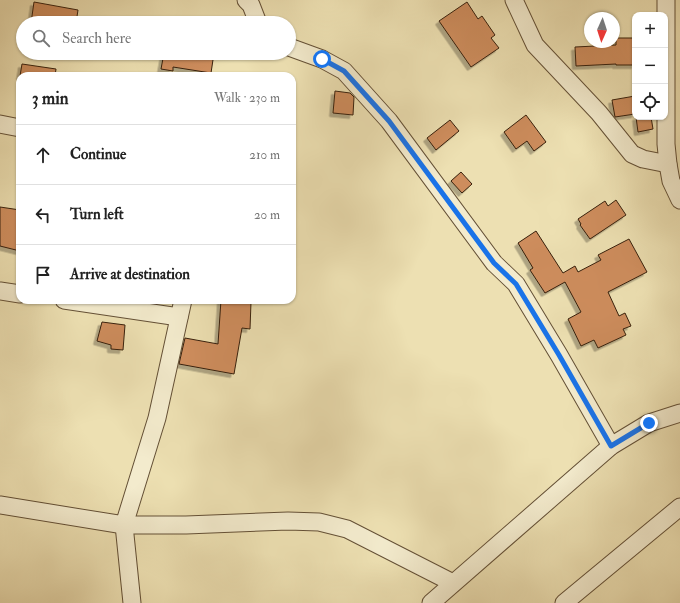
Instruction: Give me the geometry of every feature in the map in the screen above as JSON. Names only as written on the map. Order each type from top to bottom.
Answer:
[{"type":"street","points":[[246,0],[251,5],[255,16]]},
{"type":"street","points":[[514,0],[535,45],[599,113],[632,154],[643,159],[668,164]]},
{"type":"street","points":[[666,0],[668,164],[671,181],[680,200]]},
{"type":"street","points":[[296,50],[322,59],[344,71],[389,121],[494,263],[516,284],[611,446]]},
{"type":"street","points":[[0,124],[16,127]]},
{"type":"street","points":[[0,291],[16,293]]},
{"type":"street","points":[[91,304],[179,317]]},
{"type":"street","points":[[132,603],[124,525],[157,418],[182,304]]},
{"type":"street","points":[[431,603],[611,446],[649,423],[680,412]]},
{"type":"street","points":[[0,506],[124,525],[186,525],[288,521],[319,522],[347,529],[453,583]]},
{"type":"street","points":[[564,603],[680,507]]},
{"type":"building","points":[[34,2],[78,10],[77,16],[32,16]]},
{"type":"building","points":[[467,2],[478,19],[482,16],[495,35],[491,38],[499,48],[471,67],[439,21]]},
{"type":"building","points":[[620,38],[632,38],[632,65],[616,64],[576,66],[575,47],[620,48]]},
{"type":"building","points":[[163,60],[213,60],[211,72],[173,67],[173,71],[161,69]]},
{"type":"building","points":[[22,64],[56,69],[56,72],[21,72]]},
{"type":"building","points":[[335,91],[350,93],[354,97],[353,115],[333,113]]},
{"type":"building","points":[[632,97],[632,114],[615,117],[612,100]]},
{"type":"building","points":[[526,115],[546,142],[534,151],[527,141],[516,149],[504,132]]},
{"type":"building","points":[[450,120],[459,131],[436,150],[427,138]]},
{"type":"building","points":[[636,120],[652,120],[653,129],[638,132]]},
{"type":"building","points":[[461,172],[472,184],[462,193],[451,181]]},
{"type":"building","points":[[616,200],[626,215],[590,239],[580,225],[581,224],[578,219],[605,201],[608,206]]},
{"type":"building","points":[[0,207],[16,209],[16,250],[0,246]]},
{"type":"building","points":[[536,231],[563,273],[575,266],[578,272],[601,260],[598,255],[629,239],[647,272],[608,292],[619,316],[625,313],[631,326],[623,329],[626,335],[598,348],[594,340],[581,346],[568,319],[581,312],[565,282],[545,293],[530,270],[533,268],[518,243]]},
{"type":"building","points":[[221,304],[251,304],[250,329],[242,328],[234,374],[179,364],[185,338],[218,344]]},
{"type":"building","points":[[102,322],[125,325],[123,350],[111,349],[111,345],[97,341]]},
{"type":"route","points":[[322,59],[344,71],[389,121],[494,263],[516,284],[611,446],[649,423]]}]
